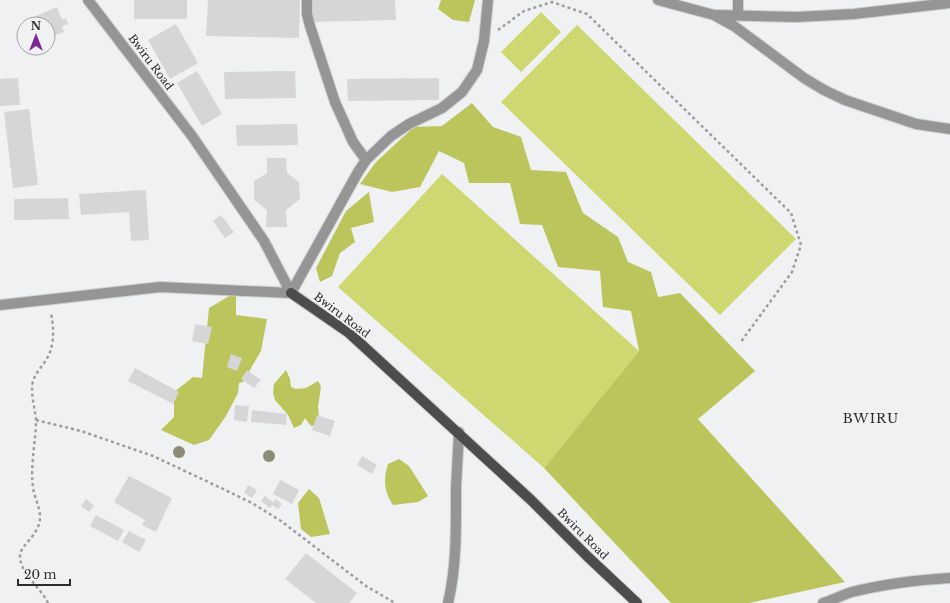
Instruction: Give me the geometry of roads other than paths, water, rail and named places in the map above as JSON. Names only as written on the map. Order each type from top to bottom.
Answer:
[{"type":"main road","name":"Bwiru Road","points":[[291,293],[349,334],[459,432],[637,603]]},
{"type":"street","name":"Bwiru Road","points":[[88,0],[192,136],[264,241],[291,293]]},
{"type":"street","points":[[306,0],[310,26],[335,102],[353,142],[366,160]]},
{"type":"street","points":[[0,306],[160,287],[291,293],[366,160],[391,136],[409,124],[442,108],[462,92],[477,70],[484,41],[488,0]]},
{"type":"street","points":[[658,0],[714,15],[734,26],[804,78],[824,90],[846,100],[916,124],[950,129]]},
{"type":"street","points":[[738,0],[738,15]]},
{"type":"street","points":[[714,15],[797,17],[854,14],[950,2]]},
{"type":"street","points":[[448,603],[454,571],[457,541],[456,486],[459,432]]},
{"type":"street","points":[[823,603],[849,593],[878,586],[926,579],[950,578]]},
{"type":"district","name":"BWIRU","points":[[871,418]]}]
